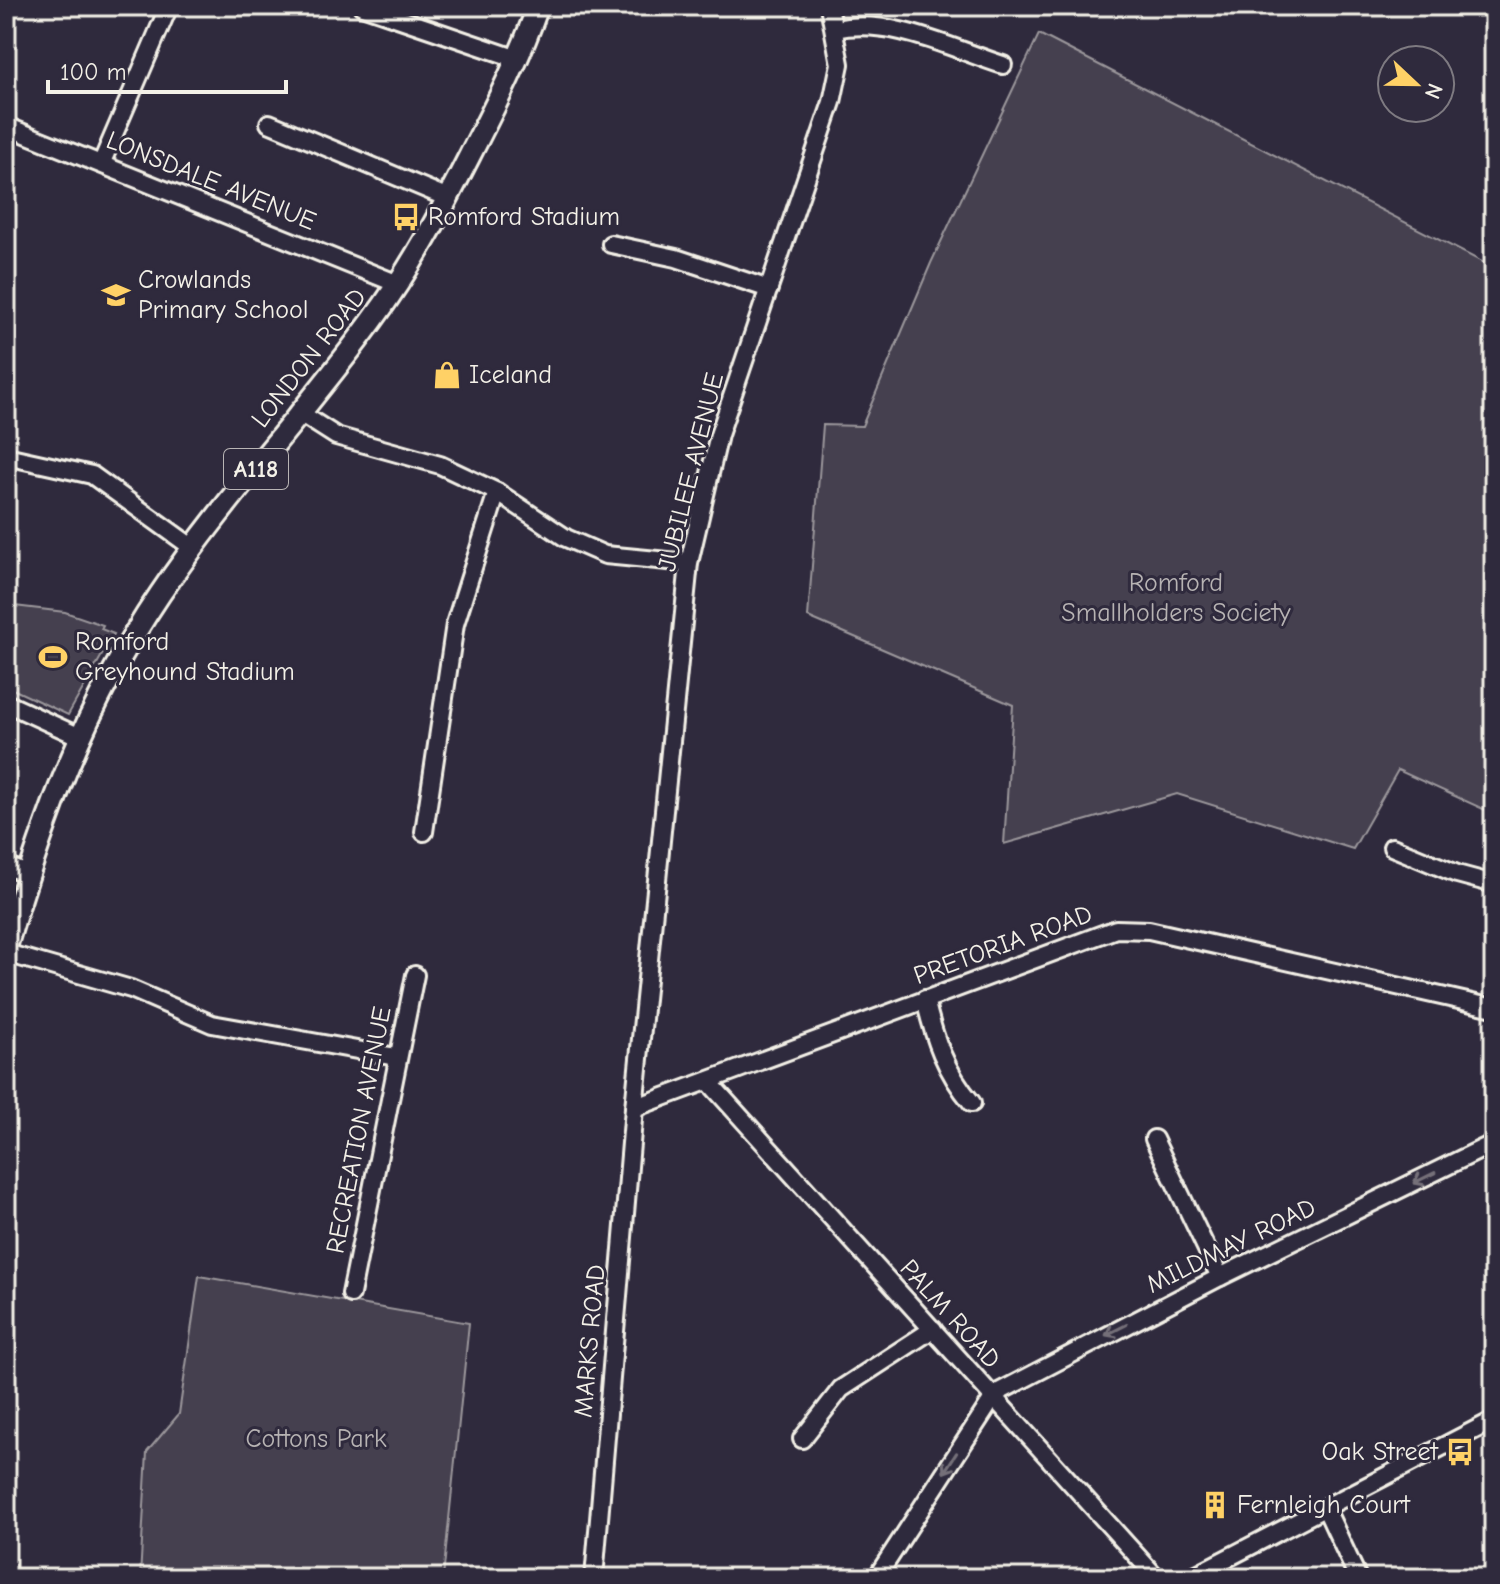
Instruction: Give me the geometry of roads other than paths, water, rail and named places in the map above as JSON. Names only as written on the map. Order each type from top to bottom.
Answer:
[{"type":"main road","name":"LONDON ROAD","points":[[6,947],[28,874],[78,736],[125,649],[193,548],[398,284],[448,198],[518,59],[538,6]]},
{"type":"street","points":[[102,162],[169,6]]},
{"type":"street","points":[[362,6],[518,59]]},
{"type":"street","name":"JUBILEE AVENUE","points":[[634,1108],[689,563],[719,435],[832,102],[840,64],[829,6]]},
{"type":"street","points":[[835,29],[860,23],[887,27],[1003,65]]},
{"type":"street","points":[[269,123],[448,198]]},
{"type":"street","name":"LONSDALE AVENUE","points":[[6,126],[102,162],[398,284]]},
{"type":"street","points":[[611,244],[676,258],[769,289]]},
{"type":"street","points":[[300,413],[336,436],[440,465],[497,492],[566,538],[605,555],[689,563]]},
{"type":"street","points":[[6,456],[92,475],[193,548]]},
{"type":"street","points":[[424,832],[455,624],[497,492]]},
{"type":"street","points":[[6,703],[78,736]]},
{"type":"street","points":[[1392,847],[1457,874],[1494,884]]},
{"type":"street","points":[[6,866],[28,874]]},
{"type":"street","name":"PRETORIA ROAD","points":[[634,1108],[1116,929],[1149,930],[1494,1008]]},
{"type":"street","points":[[6,953],[131,989],[212,1024],[396,1057]]},
{"type":"street","name":"RECREATION AVENUE","points":[[351,1294],[396,1057],[415,975]]},
{"type":"street","points":[[925,999],[935,1042],[955,1083],[972,1103]]},
{"type":"street","name":"PALM ROAD","points":[[708,1081],[1157,1578]]},
{"type":"street","name":"MARKS ROAD","points":[[594,1578],[634,1108]]},
{"type":"street","points":[[1154,1139],[1220,1277]]},
{"type":"street","name":"MILDMAY ROAD","points":[[876,1578],[992,1397],[1220,1277],[1494,1143]]},
{"type":"street","points":[[802,1439],[841,1389],[933,1329]]},
{"type":"street","points":[[1189,1578],[1494,1420]]},
{"type":"street","points":[[1325,1507],[1358,1578]]},
{"type":"place","name":"Romford Stadium","points":[[406,217]]},
{"type":"place","name":"Crowlands Primary School","points":[[116,295]]},
{"type":"place","name":"Iceland","points":[[447,375]]},
{"type":"place","name":"Romford Greyhound Stadium","points":[[53,657]]},
{"type":"place","name":"Oak Street","points":[[1460,1452]]},
{"type":"place","name":"Fernleigh Court","points":[[1215,1505]]},
{"type":"park label","name":"Romford Smallholders Society","points":[[1176,598]]},
{"type":"park label","name":"Cottons Park","points":[[316,1439]]}]
